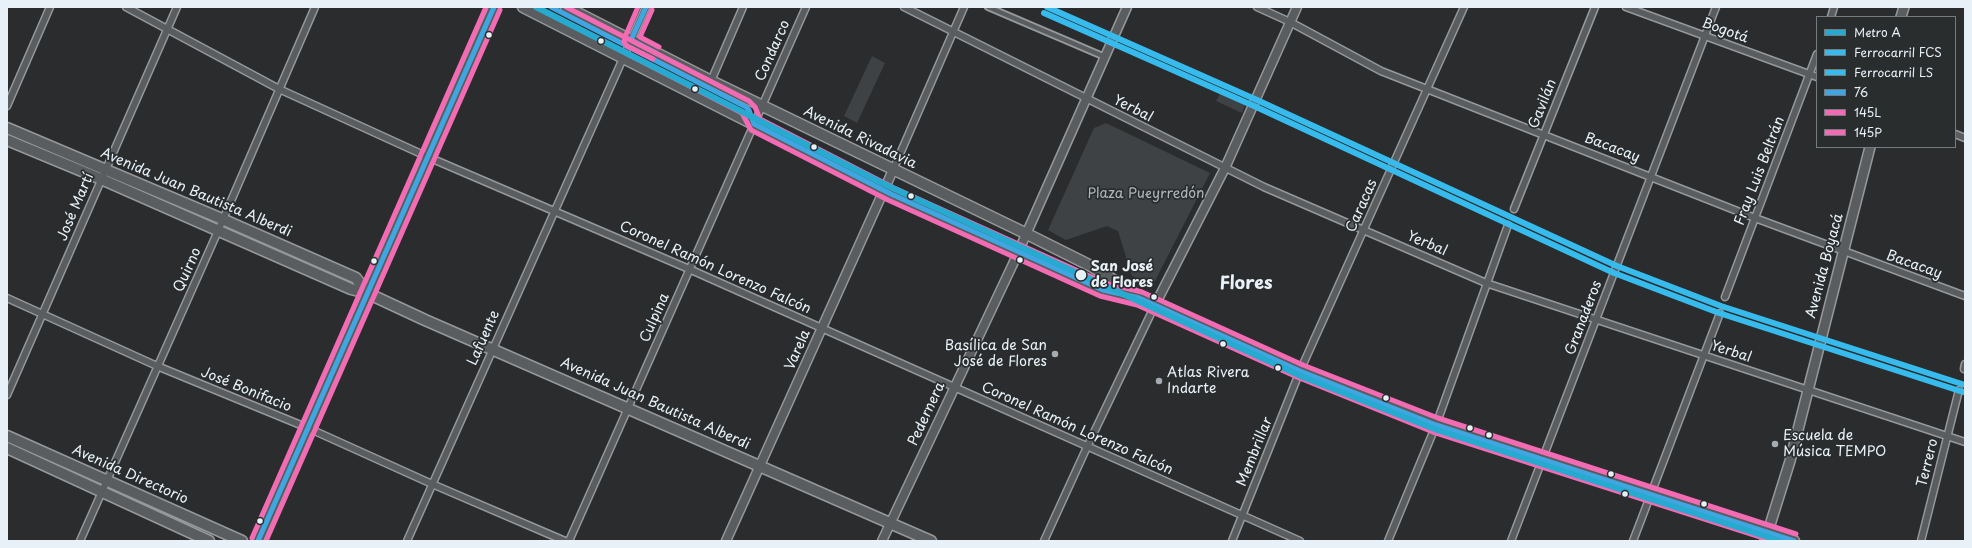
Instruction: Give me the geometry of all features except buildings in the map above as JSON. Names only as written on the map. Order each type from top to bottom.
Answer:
[{"type":"main road","points":[[258,541],[494,7]]},
{"type":"main road","name":"Avenida Rivadavia","points":[[523,7],[883,190],[1103,290],[1139,298]]},
{"type":"main road","name":"Avenida Rivadavia","points":[[566,7],[711,81],[1027,234],[1099,271],[1139,298],[1300,371],[1436,426],[1651,494],[1767,536],[1794,541]]},
{"type":"main road","name":"Avenida Juan Bautista Alberdi","points":[[7,128],[222,219],[356,278],[367,293]]},
{"type":"main road","name":"Avenida Juan Bautista Alberdi","points":[[7,140],[101,178],[351,289],[367,293],[931,541]]},
{"type":"main road","name":"Avenida Boyacá","points":[[1767,536],[1790,461],[1842,251],[1870,148]]},
{"type":"main road","name":"Avenida Directorio","points":[[7,436],[242,541]]},
{"type":"main road","name":"Avenida Directorio","points":[[7,448],[209,541]]},
{"type":"street","points":[[7,106],[50,7]]},
{"type":"street","name":"Coronel Ramón Lorenzo Falcón","points":[[126,7],[279,89],[428,157],[689,269],[1300,541]]},
{"type":"street","name":"José Martí","points":[[7,395],[177,7]]},
{"type":"street","name":"Quirno","points":[[80,541],[218,231],[315,7]]},
{"type":"street","name":"Lafuente","points":[[408,541],[492,349],[646,7]]},
{"type":"street","points":[[711,81],[743,7]]},
{"type":"street","name":"Condarco","points":[[762,105],[806,7]]},
{"type":"street","name":"Yerbal","points":[[904,7],[1225,168],[1364,231],[1486,283],[1965,442]]},
{"type":"street","points":[[893,170],[964,7]]},
{"type":"street","points":[[988,7],[1105,57]]},
{"type":"street","name":"Pedernera","points":[[882,541],[1027,234],[1127,7]]},
{"type":"street","name":"Bacacay","points":[[1257,7],[1290,22],[1382,71],[1755,218],[1965,296]]},
{"type":"street","points":[[1044,541],[1155,305],[1225,168],[1297,7]]},
{"type":"street","name":"Caracas","points":[[1300,371],[1464,7]]},
{"type":"street","name":"Gavilán","points":[[1514,209],[1595,7]]},
{"type":"street","name":"Bogotá","points":[[1626,7],[1816,77]]},
{"type":"street","name":"Granaderos","points":[[1511,541],[1716,7]]},
{"type":"street","name":"Fray Luis Beltrán","points":[[1725,297],[1816,57]]},
{"type":"street","name":"Culpina","points":[[569,541],[762,105]]},
{"type":"street","name":"Varela","points":[[726,541],[893,170]]},
{"type":"street","points":[[1388,541],[1436,426],[1508,225]]},
{"type":"street","name":"José Bonifacio","points":[[7,298],[43,313],[157,366],[308,428],[432,484],[565,541]]},
{"type":"street","points":[[1633,541],[1720,313]]},
{"type":"street","name":"Membrillar","points":[[1232,541],[1300,371]]},
{"type":"street","name":"Terrero","points":[[1921,541],[1959,390]]},
{"type":"green space","points":[[872,56],[885,63],[857,123],[844,116]]},
{"type":"green space","points":[[1221,92],[1246,103],[1242,113],[1216,101]]},
{"type":"green space","name":"Plaza Pueyrredón","points":[[1106,123],[1210,173],[1155,281],[1151,283],[1146,283],[1132,276],[1118,231],[1107,226],[1066,240],[1048,230],[1094,128]]},
{"type":"metro line","name":"A","points":[[536,7],[884,184],[1303,377],[1437,430],[1780,541]]},
{"type":"rail line","name":"FCS","points":[[1047,7],[1257,100],[1617,266],[1721,306],[1965,385]]},
{"type":"rail line","name":"LS","points":[[1044,13],[1254,106],[1614,273],[1719,313],[1963,392]]},
{"type":"transit line","name":"145P","points":[[252,538],[486,7]]},
{"type":"transit line","name":"76","points":[[258,541],[494,7]]},
{"type":"transit line","name":"76","points":[[551,7],[746,107],[749,110],[754,124],[891,194],[1103,290],[1139,298],[1300,371],[1436,425],[1794,541]]},
{"type":"transit line","name":"145P","points":[[566,7],[749,101],[755,107],[760,119],[894,188],[1105,283],[1142,292],[1303,365],[1438,418],[1796,534]]},
{"type":"transit line","name":"145L","points":[[638,7],[624,42],[627,46],[653,59]]},
{"type":"transit line","name":"76","points":[[646,7],[631,40],[656,53]]},
{"type":"transit line","name":"145L","points":[[266,541],[500,10]]},
{"type":"transit line","name":"145P","points":[[652,10],[640,37],[659,47]]},
{"type":"transit line","name":"145L","points":[[548,13],[742,113],[751,130],[888,200],[1100,296],[1137,305],[1297,377],[1433,432],[1773,541]]},
{"type":"place","name":"San José de Flores","points":[[1081,275]]},
{"type":"place","name":"Basílica de San José de Flores","points":[[1055,354]]},
{"type":"place","name":"Atlas Rivera Indarte","points":[[1159,381]]},
{"type":"place","name":"Escuela de Música TEMPO","points":[[1775,444]]},
{"type":"district","name":"Flores","points":[[1246,284]]}]
